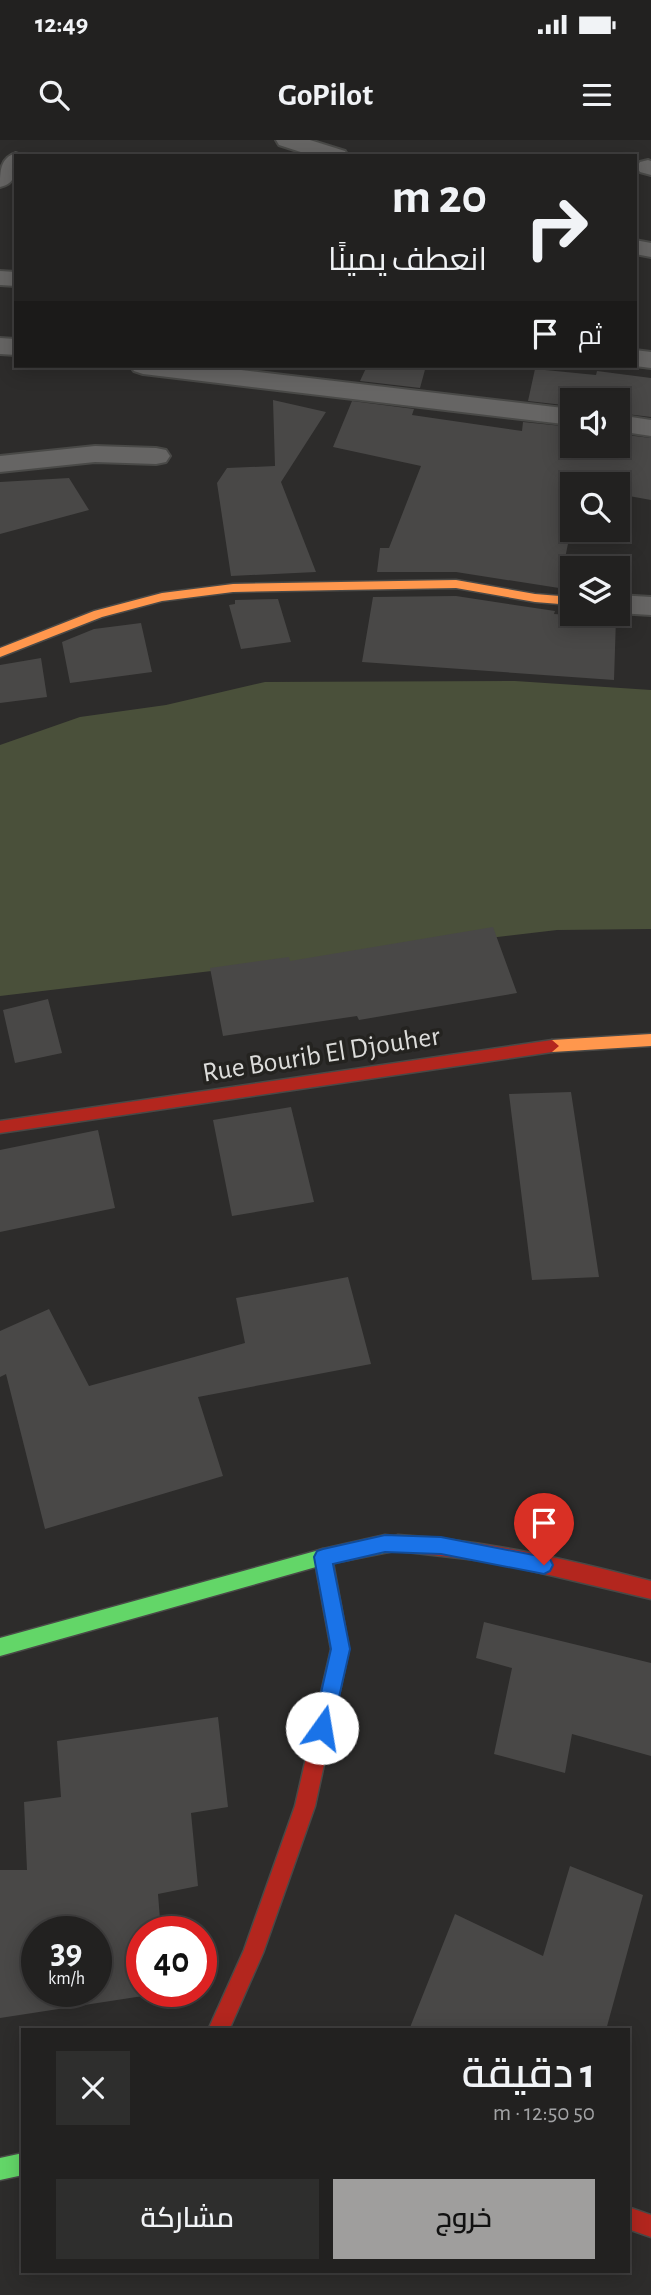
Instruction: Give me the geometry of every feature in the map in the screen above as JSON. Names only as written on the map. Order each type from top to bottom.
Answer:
[{"type":"street","points":[[287,140],[321,154]]},
{"type":"street","points":[[162,368],[560,416]]},
{"type":"street","points":[[630,425],[651,428]]},
{"type":"street","points":[[0,464],[95,454],[156,456]]},
{"type":"street","points":[[0,653],[88,618],[134,604],[176,595],[233,588],[456,584],[560,600]]},
{"type":"street","points":[[630,605],[651,606]]},
{"type":"street","name":"Rue Bourib El Djouher","points":[[0,1128],[529,1048],[651,1040]]},
{"type":"street","points":[[0,1647],[323,1557],[385,1543],[441,1545],[595,1575],[651,1590]]},
{"type":"street","points":[[219,2028],[253,1953],[304,1806],[340,1649],[323,1557]]},
{"type":"street","points":[[0,2169],[21,2164]]},
{"type":"street","points":[[630,2219],[651,2226]]},
{"type":"green space","points":[[515,681],[651,690],[651,929],[557,930],[0,996],[0,745],[80,717],[166,705],[265,682]]},
{"type":"building","points":[[366,368],[425,368],[420,388],[360,381]]},
{"type":"building","points":[[535,369],[596,375],[597,371],[651,378],[651,417],[630,414],[630,388],[560,388],[560,405],[528,401]]},
{"type":"building","points":[[273,400],[326,412],[281,482],[316,572],[231,576],[217,483],[227,468],[275,466]]},
{"type":"building","points":[[352,401],[414,409],[412,415],[522,431],[523,422],[560,426],[560,458],[630,458],[630,435],[651,438],[651,500],[630,496],[630,472],[560,472],[560,542],[568,542],[566,556],[560,556],[559,588],[456,572],[377,572],[380,548],[389,548],[421,466],[333,447]]},
{"type":"building","points":[[69,478],[89,510],[0,534],[0,482]]},
{"type":"building","points":[[456,596],[555,611],[554,614],[560,614],[560,626],[616,626],[614,680],[362,662],[373,597]]},
{"type":"building","points":[[278,599],[291,642],[241,649],[229,605],[235,604],[235,600]]},
{"type":"building","points":[[141,623],[152,672],[70,683],[62,642],[94,629]]},
{"type":"building","points":[[41,658],[47,697],[0,703],[0,665]]},
{"type":"building","points":[[493,927],[517,993],[359,1020],[357,1016],[223,1036],[210,968],[289,957],[290,961]]},
{"type":"building","points":[[48,999],[62,1053],[15,1063],[3,1010]]},
{"type":"building","points":[[571,1092],[599,1277],[532,1280],[509,1094]]},
{"type":"building","points":[[291,1107],[314,1202],[232,1216],[213,1120]]},
{"type":"building","points":[[98,1130],[115,1208],[0,1232],[0,1150]]},
{"type":"building","points":[[348,1277],[371,1364],[198,1397],[223,1476],[45,1529],[6,1374],[0,1377],[0,1331],[49,1309],[89,1386],[245,1343],[236,1298]]},
{"type":"building","points":[[484,1622],[651,1663],[651,1756],[572,1734],[565,1773],[494,1754],[512,1668],[476,1658]]},
{"type":"building","points":[[218,1717],[228,1807],[191,1813],[198,1886],[158,1894],[160,1916],[126,1916],[126,1999],[112,2001],[112,1916],[21,1916],[21,2007],[72,2007],[0,2018],[0,1870],[27,1870],[24,1802],[61,1797],[57,1741]]},
{"type":"building","points":[[570,1866],[643,1895],[607,2028],[410,2028],[455,1914],[543,1956]]},
{"type":"traffic: fast","points":[[0,1647],[323,1557],[385,1543],[398,1543]]},
{"type":"traffic: fast","points":[[0,2169],[21,2164]]},
{"type":"traffic: slow","points":[[0,653],[98,614],[162,597],[233,588],[456,584],[560,600]]},
{"type":"traffic: slow","points":[[552,1046],[651,1040]]},
{"type":"traffic: jam","points":[[0,1127],[552,1046]]},
{"type":"traffic: jam","points":[[398,1543],[494,1553],[651,1590]]},
{"type":"traffic: jam","points":[[219,2028],[253,1953],[305,1806],[340,1649],[323,1557]]},
{"type":"traffic: jam","points":[[630,2219],[651,2226]]},
{"type":"route","points":[[322,1728],[340,1649],[323,1557],[385,1543],[441,1545],[544,1565]]}]
